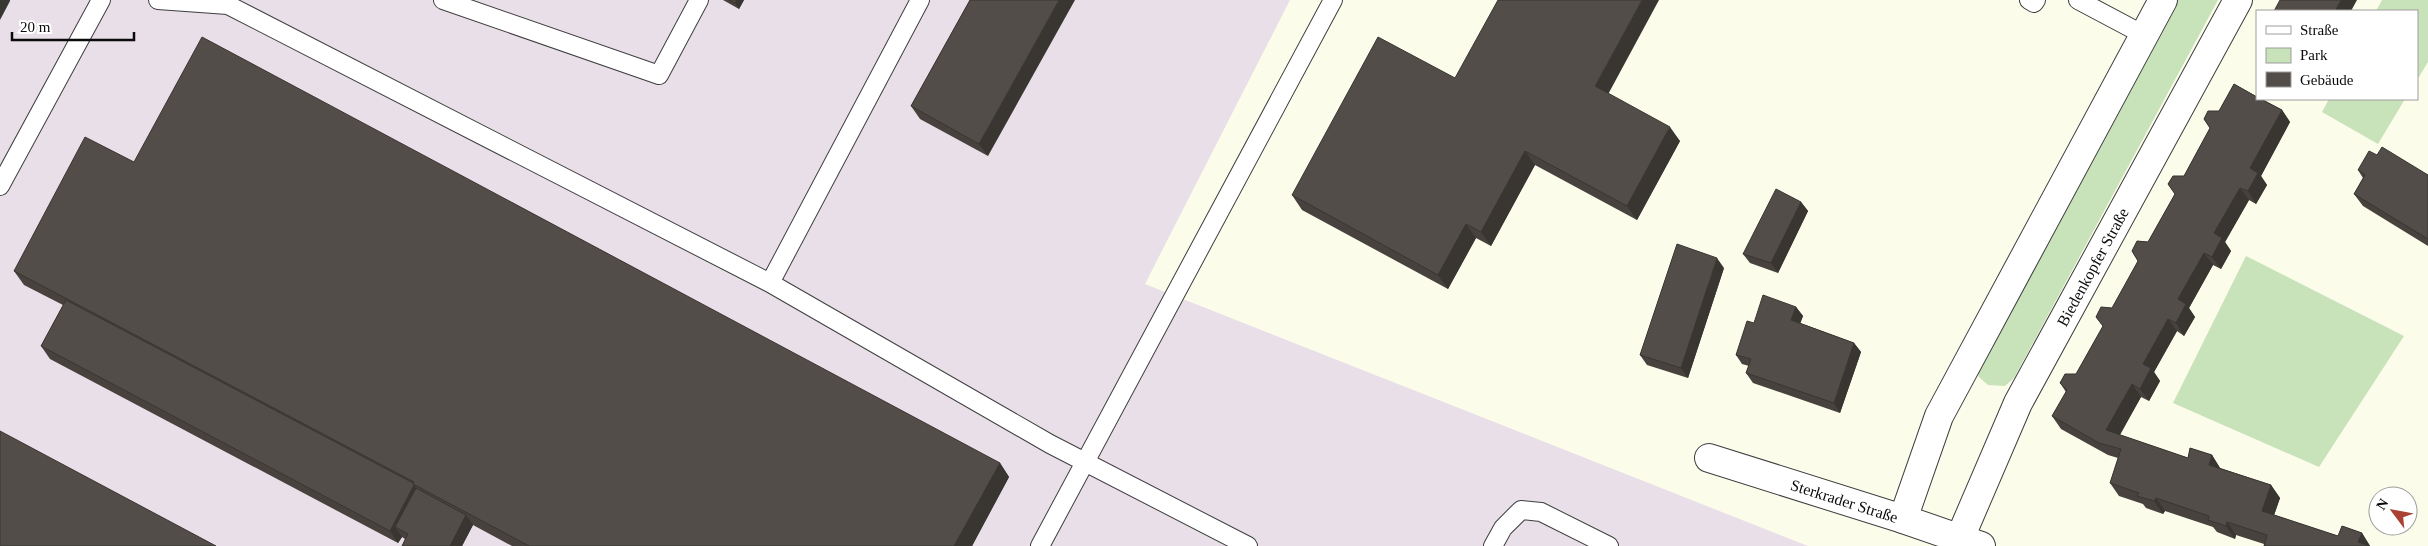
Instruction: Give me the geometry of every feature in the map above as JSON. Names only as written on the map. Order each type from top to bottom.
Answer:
[{"type":"street","points":[[1902,519],[1939,416],[2163,0]]},
{"type":"street","name":"Biedenkopfer Straße","points":[[1970,542],[2018,403],[2238,0]]},
{"type":"street","name":"Sterkrader Straße","points":[[1709,458],[1970,542]]},
{"type":"lane","points":[[0,186],[101,0]]},
{"type":"lane","points":[[158,0],[228,5],[770,283],[1050,444],[1248,546]]},
{"type":"lane","points":[[443,0],[659,75],[699,0]]},
{"type":"lane","points":[[770,283],[920,0]]},
{"type":"lane","points":[[1040,546],[1333,0]]},
{"type":"lane","points":[[2029,0],[2034,2],[2036,0]]},
{"type":"lane","points":[[2078,0],[2144,35]]},
{"type":"lane","points":[[1493,546],[1503,528],[1521,510],[1541,512],[1609,546]]},
{"type":"shaded area","points":[[0,0],[1290,0],[1145,284],[1808,546],[0,546]]},
{"type":"green space","points":[[2174,0],[2218,0],[2014,378],[2005,386],[1988,385],[1979,377],[1977,371]]},
{"type":"green space","points":[[2382,0],[2428,0],[2428,62],[2418,78],[2418,10],[2377,10]]},
{"type":"green space","points":[[2328,100],[2404,100],[2378,144],[2322,112]]},
{"type":"green space","points":[[2246,256],[2404,336],[2319,467],[2173,403]]},
{"type":"building","points":[[970,0],[1059,0],[979,144],[911,106]]},
{"type":"building","points":[[1498,0],[1642,0],[1595,86],[1670,127],[1627,206],[1525,151],[1481,232],[1466,224],[1438,275],[1292,195],[1378,37],[1455,78]]},
{"type":"building","points":[[2280,0],[2341,0],[2336,10],[2275,10]]},
{"type":"building","points":[[202,37],[1000,463],[954,546],[529,546],[413,484],[414,482],[14,271],[85,137],[134,162]]},
{"type":"building","points":[[2234,84],[2256,96],[2256,100],[2263,100],[2282,110],[2250,168],[2258,173],[2248,191],[2240,188],[2214,233],[2222,238],[2212,257],[2204,253],[2178,299],[2186,304],[2176,323],[2168,319],[2143,364],[2151,368],[2140,389],[2132,384],[2106,430],[2188,458],[2190,448],[2212,455],[2209,465],[2271,485],[2262,511],[2338,536],[2342,526],[2362,533],[2358,542],[2370,546],[2264,546],[2267,535],[2227,522],[2226,526],[2208,520],[2209,516],[2156,498],[2154,501],[2137,496],[2139,493],[2110,483],[2121,449],[2099,443],[2052,416],[2067,390],[2060,383],[2065,374],[2076,374],[2103,326],[2096,317],[2101,307],[2112,308],[2138,261],[2132,251],[2137,241],[2148,242],[2175,194],[2168,184],[2173,176],[2184,176],[2210,128],[2204,119],[2208,111],[2219,111]]},
{"type":"building","points":[[2382,147],[2428,175],[2428,239],[2354,194],[2365,175],[2358,170],[2369,151],[2377,155]]},
{"type":"building","points":[[1776,189],[1801,202],[1771,263],[1743,254]]},
{"type":"building","points":[[1677,244],[1717,258],[1681,368],[1640,355]]},
{"type":"building","points":[[1763,295],[1796,307],[1791,320],[1854,343],[1834,403],[1746,373],[1751,359],[1736,355],[1747,321],[1754,323]]},
{"type":"building","points":[[66,300],[413,483],[414,485],[390,531],[41,346]]},
{"type":"building","points":[[0,431],[216,546],[0,546]]},
{"type":"building","points":[[416,488],[466,515],[450,546],[402,546],[408,534],[395,527]]}]
